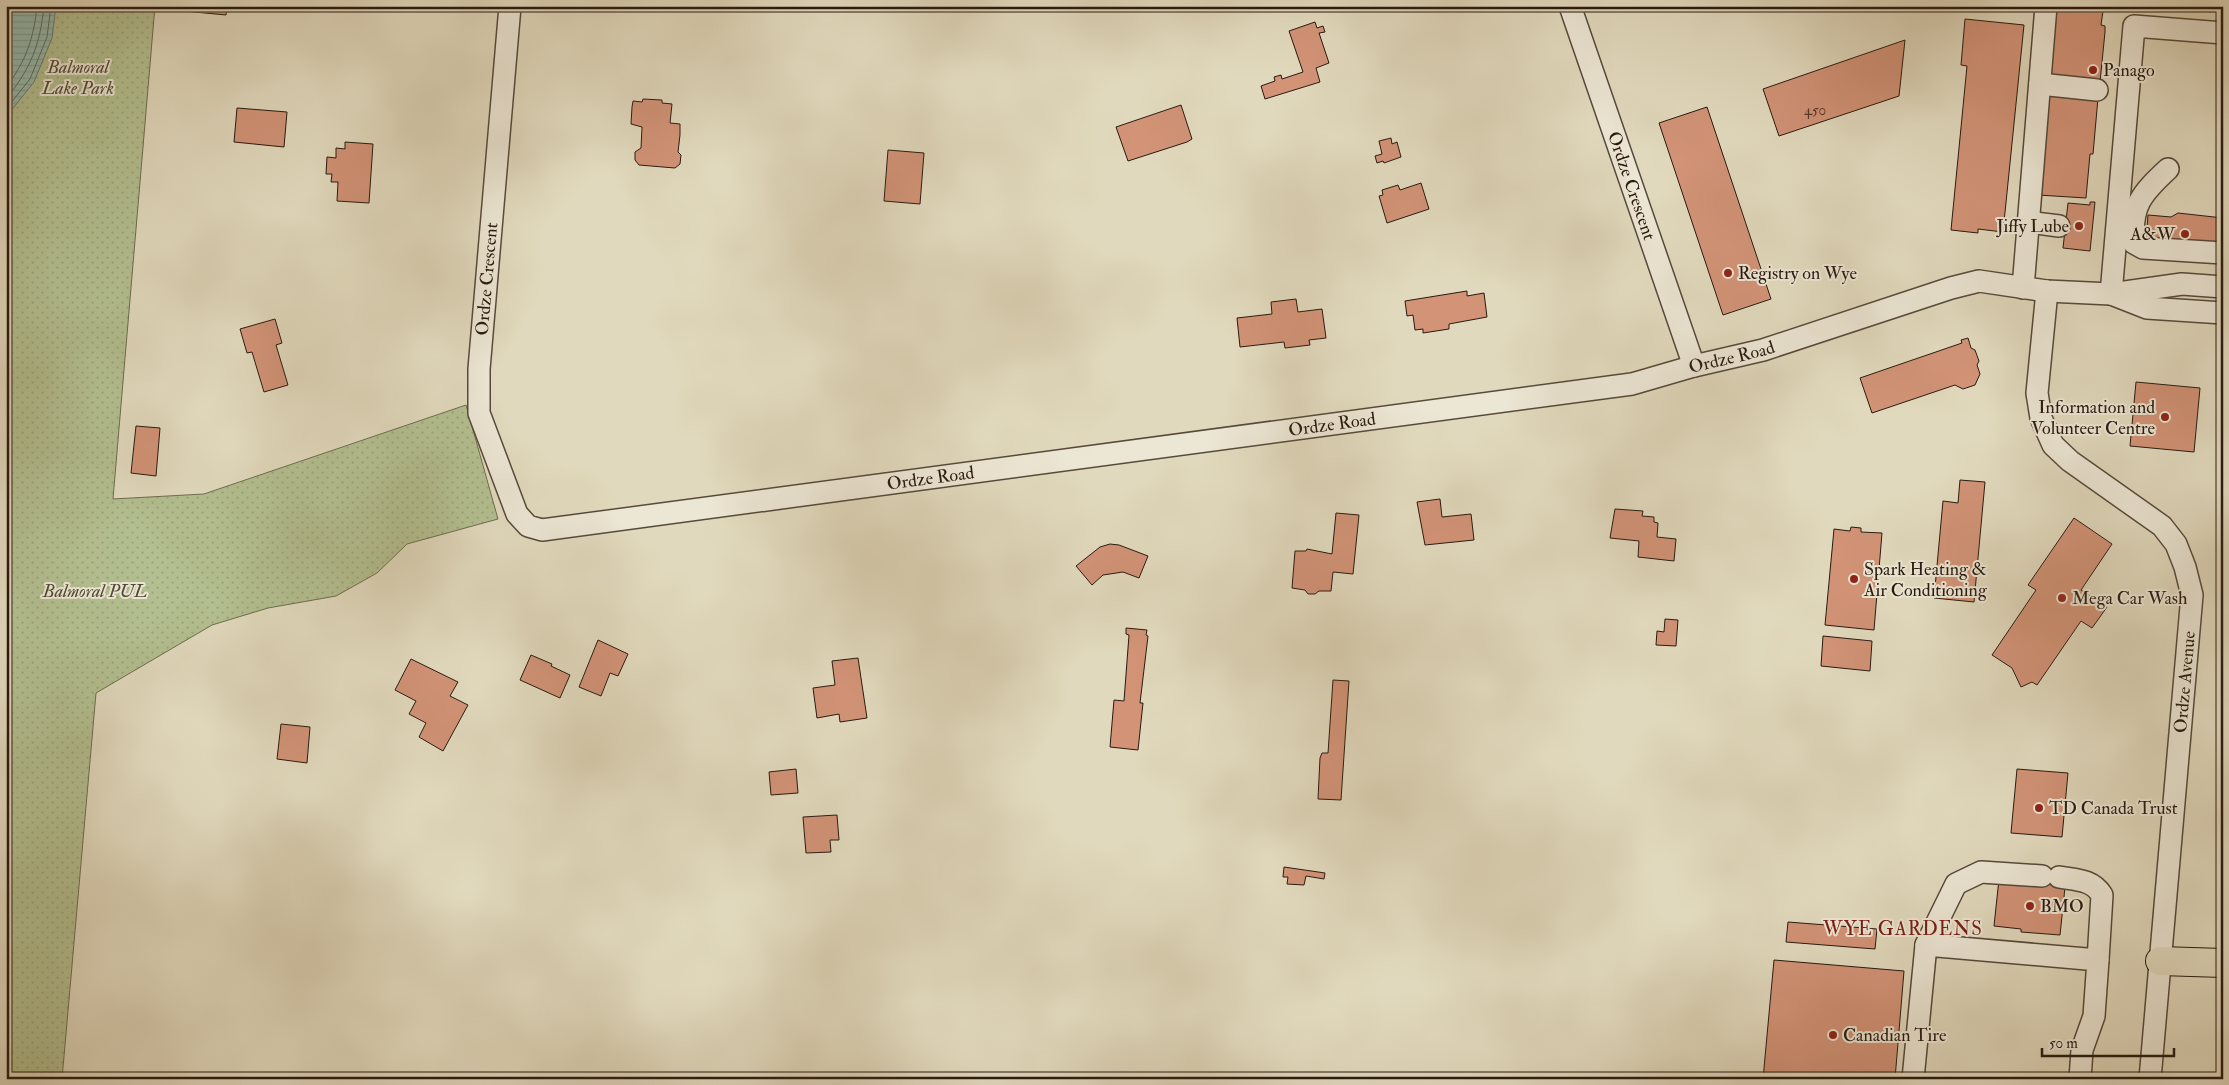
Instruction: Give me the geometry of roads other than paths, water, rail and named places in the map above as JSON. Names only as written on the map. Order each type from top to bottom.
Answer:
[{"type":"main road","points":[[2160,961],[2223,963]]},
{"type":"street","name":"Ordze Crescent","points":[[510,6],[479,369],[480,413],[517,514],[528,526],[542,530]]},
{"type":"street","name":"Ordze Crescent","points":[[1570,6],[1694,366]]},
{"type":"street","points":[[2023,288],[2046,6]]},
{"type":"street","points":[[2111,294],[2134,26],[2223,33]]},
{"type":"street","points":[[2040,84],[2097,90]]},
{"type":"street","points":[[2168,169],[2147,188],[2137,204],[2132,225],[2134,244],[2143,248],[2223,252]]},
{"type":"street","points":[[2028,222],[2059,226]]},
{"type":"street","name":"Ordze Road","points":[[542,530],[1632,384],[1694,366],[1763,350],[1951,288],[1979,282],[2047,291],[2111,294],[2182,284],[2223,287]]},
{"type":"street","name":"Ordze Avenue","points":[[2047,291],[2037,393],[2041,418],[2053,445],[2070,461],[2162,526],[2176,544],[2185,567],[2192,595],[2150,1079]]},
{"type":"street","name":"Ordze Road","points":[[2111,294],[2147,308],[2223,313]]},
{"type":"street","points":[[1913,1079],[1926,945],[1956,884],[1981,872],[2089,882],[2097,887],[2102,895],[2094,1016],[2082,1050],[2080,1079]]},
{"type":"street","points":[[1926,945],[2098,960]]},
{"type":"water","points":[[6,6],[56,6],[52,38],[34,82],[6,117]]},
{"type":"place","name":"Panago","points":[[2093,70]]},
{"type":"place","name":"Jiffy Lube","points":[[2079,226]]},
{"type":"place","name":"A&W","points":[[2185,234]]},
{"type":"place","name":"Registry on Wye","points":[[1728,273]]},
{"type":"place","name":"Information and Volunteer Centre","points":[[2165,417]]},
{"type":"place","name":"Spark Heating & Air Conditioning","points":[[1854,579]]},
{"type":"place","name":"Mega Car Wash","points":[[2062,598]]},
{"type":"place","name":"TD Canada Trust","points":[[2039,808]]},
{"type":"place","name":"BMO","points":[[2030,906]]},
{"type":"place","name":"Canadian Tire","points":[[1833,1035]]},
{"type":"district","name":"WYE GARDENS","points":[[1903,929]]},
{"type":"park label","name":"Balmoral Lake Park","points":[[78,77]]},
{"type":"park label","name":"Balmoral PUL","points":[[95,591]]}]
